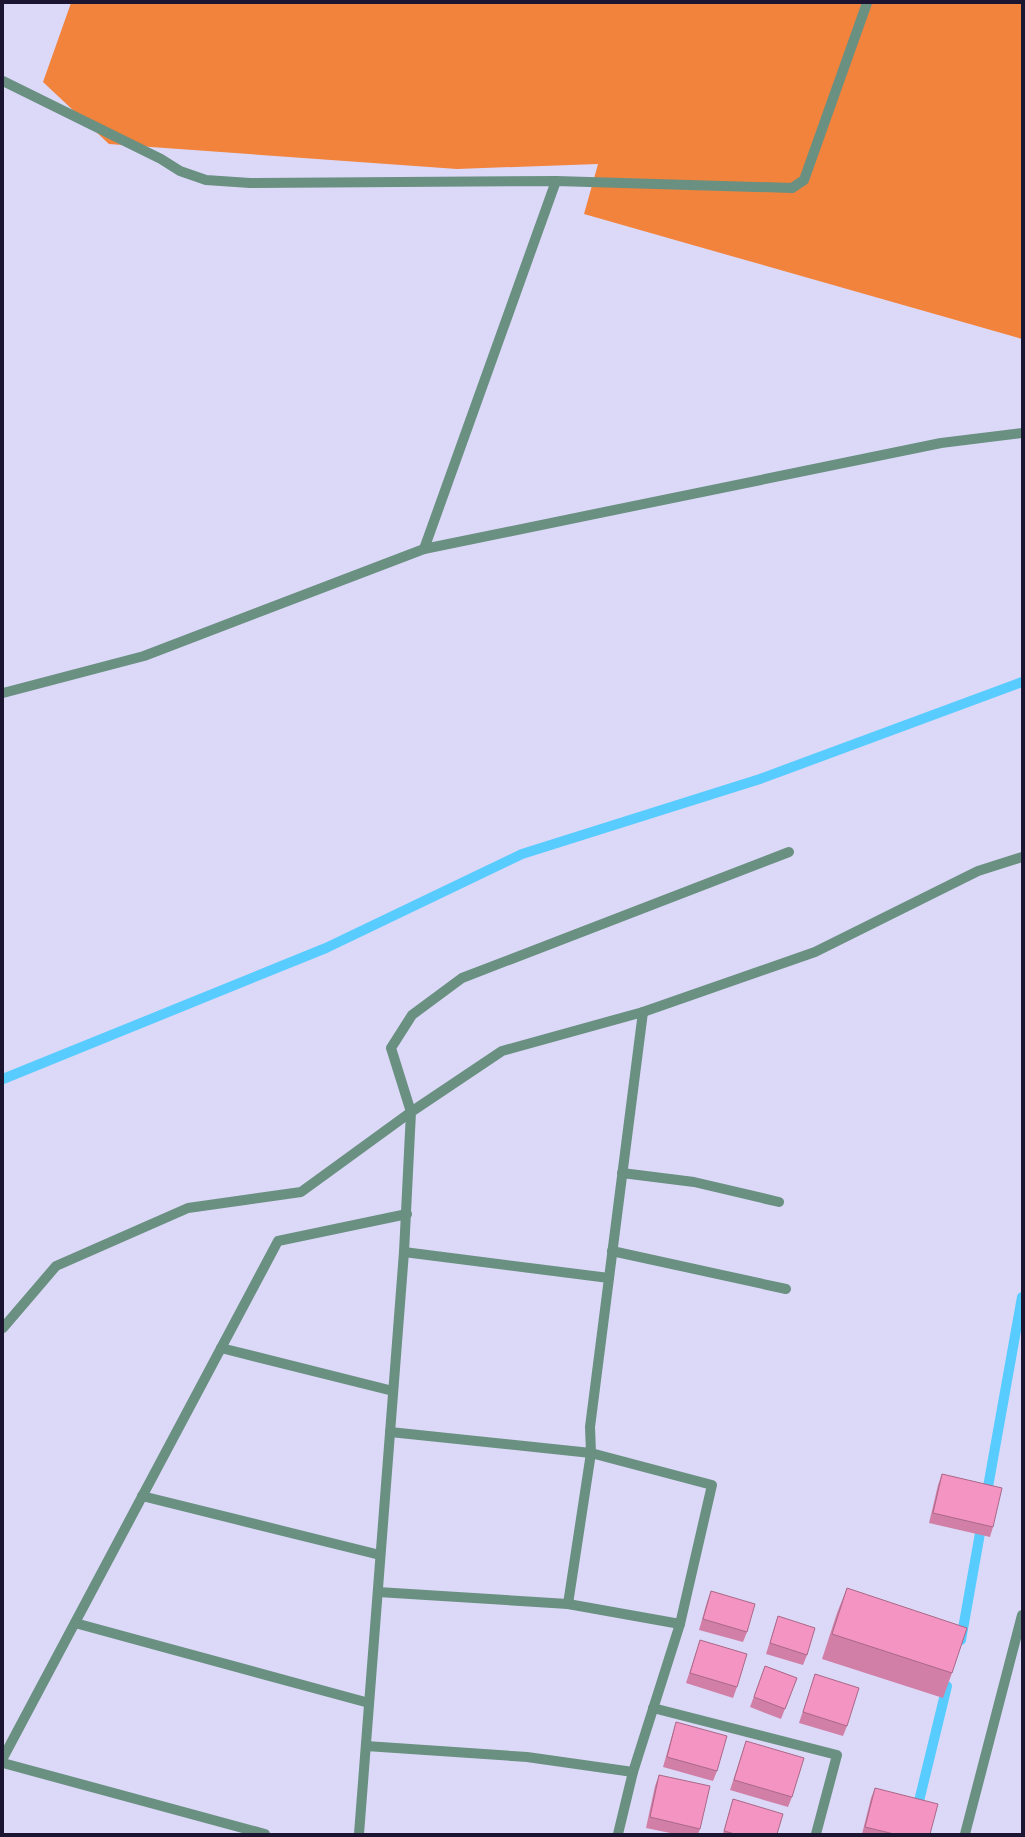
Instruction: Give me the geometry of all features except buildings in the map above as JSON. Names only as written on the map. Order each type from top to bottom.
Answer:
[{"type":"street","points":[[3,81],[161,159],[180,171],[206,180],[250,184],[556,181],[792,188],[804,180],[867,3]]},
{"type":"street","points":[[424,549],[556,181]]},
{"type":"street","points":[[3,693],[144,656],[424,549],[941,443],[1022,433]]},
{"type":"street","points":[[359,1834],[407,1214],[411,1112],[391,1048],[412,1015],[462,978],[789,852]]},
{"type":"street","points":[[3,1328],[56,1266],[188,1208],[301,1192],[411,1112],[502,1051],[643,1012],[815,952],[978,871],[1022,857]]},
{"type":"street","points":[[568,1604],[591,1453],[590,1427],[643,1012]]},
{"type":"street","points":[[622,1173],[694,1182],[779,1202]]},
{"type":"street","points":[[3,1758],[278,1241],[407,1214]]},
{"type":"street","points":[[612,1251],[786,1289]]},
{"type":"street","points":[[404,1252],[609,1278]]},
{"type":"street","points":[[221,1348],[393,1391]]},
{"type":"street","points":[[390,1432],[591,1453],[712,1485],[680,1624],[633,1772],[618,1834]]},
{"type":"street","points":[[142,1496],[380,1555]]},
{"type":"street","points":[[378,1592],[568,1604],[680,1624]]},
{"type":"street","points":[[965,1834],[1022,1615]]},
{"type":"street","points":[[75,1623],[369,1703]]},
{"type":"street","points":[[653,1708],[837,1755],[816,1834]]},
{"type":"street","points":[[366,1746],[527,1757],[633,1772]]},
{"type":"street","points":[[3,1763],[265,1834]]},
{"type":"shaded area","points":[[71,3],[1022,3],[1022,339],[584,214],[598,164],[457,169],[109,144],[43,82]]},
{"type":"waterway","points":[[3,1079],[326,948],[522,854],[760,779],[1022,682]]},
{"type":"waterway","points":[[986,1498],[1022,1297]]},
{"type":"waterway","points":[[961,1640],[982,1522]]},
{"type":"waterway","points":[[911,1834],[947,1686]]}]
